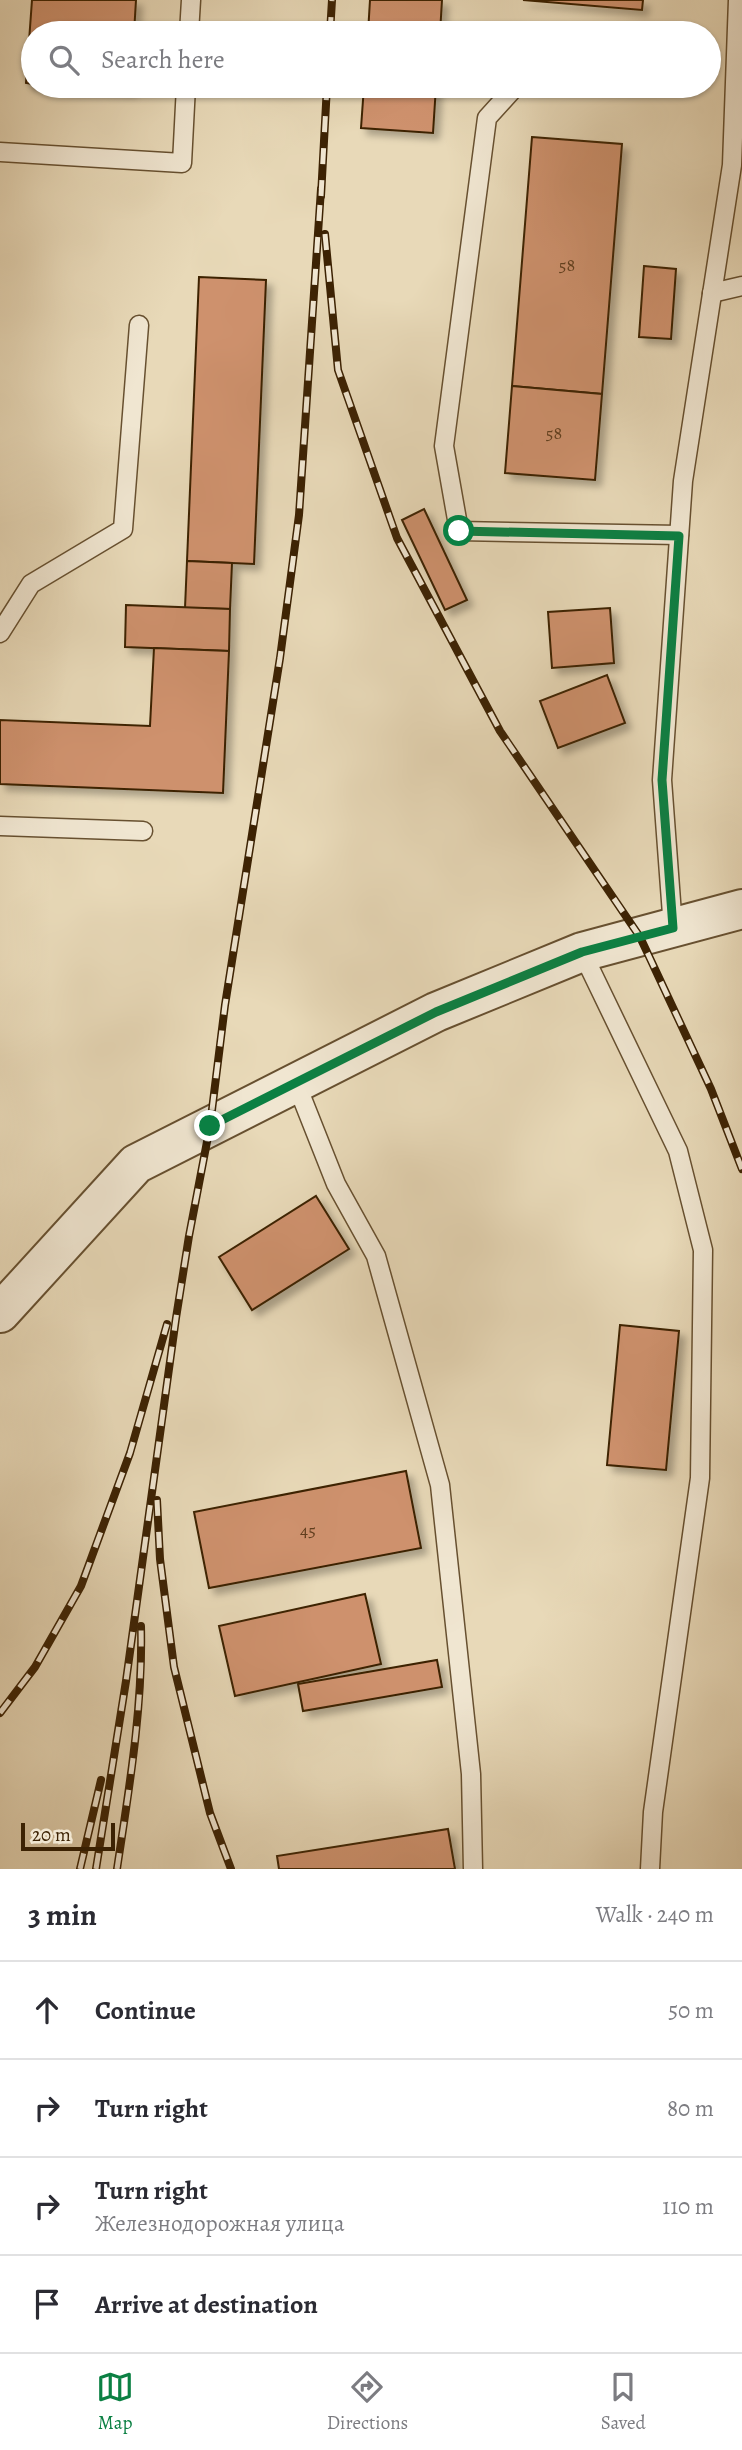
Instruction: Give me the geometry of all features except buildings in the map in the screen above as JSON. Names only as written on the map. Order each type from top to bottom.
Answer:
[{"type":"street","points":[[0,1313],[136,1164],[436,1012],[582,952],[742,909]]},
{"type":"lane","points":[[190,21],[191,0]]},
{"type":"lane","points":[[673,928],[662,780],[679,536],[683,481],[732,164],[738,0]]},
{"type":"lane","points":[[0,152],[182,163],[185,98]]},
{"type":"lane","points":[[505,98],[487,118],[444,446],[459,531],[679,536]]},
{"type":"lane","points":[[712,293],[742,286]]},
{"type":"lane","points":[[0,633],[31,584],[123,529],[139,325]]},
{"type":"lane","points":[[0,826],[143,831]]},
{"type":"lane","points":[[582,952],[678,1151],[703,1250],[700,1478],[653,1812],[650,1869]]},
{"type":"lane","points":[[296,1083],[336,1184],[376,1256],[440,1485],[471,1774],[474,1869]]},
{"type":"railway","points":[[331,21],[332,0]]},
{"type":"railway","points":[[321,196],[326,98]]},
{"type":"railway","points":[[96,1869],[126,1681],[176,1318],[210,1126],[225,1005],[280,658],[299,515],[321,189]]},
{"type":"railway","points":[[325,234],[338,370],[397,538],[500,731],[640,937],[711,1089],[742,1169]]},
{"type":"railway","points":[[0,1713],[35,1667],[81,1586],[130,1453],[167,1324]]},
{"type":"railway","points":[[157,1500],[160,1559],[174,1667],[210,1813],[231,1869]]},
{"type":"railway","points":[[117,1869],[140,1687],[141,1626]]},
{"type":"railway","points":[[80,1869],[101,1780]]},
{"type":"route","points":[[210,1126],[436,1012],[582,952],[673,928],[662,780],[679,536],[459,531]]}]
